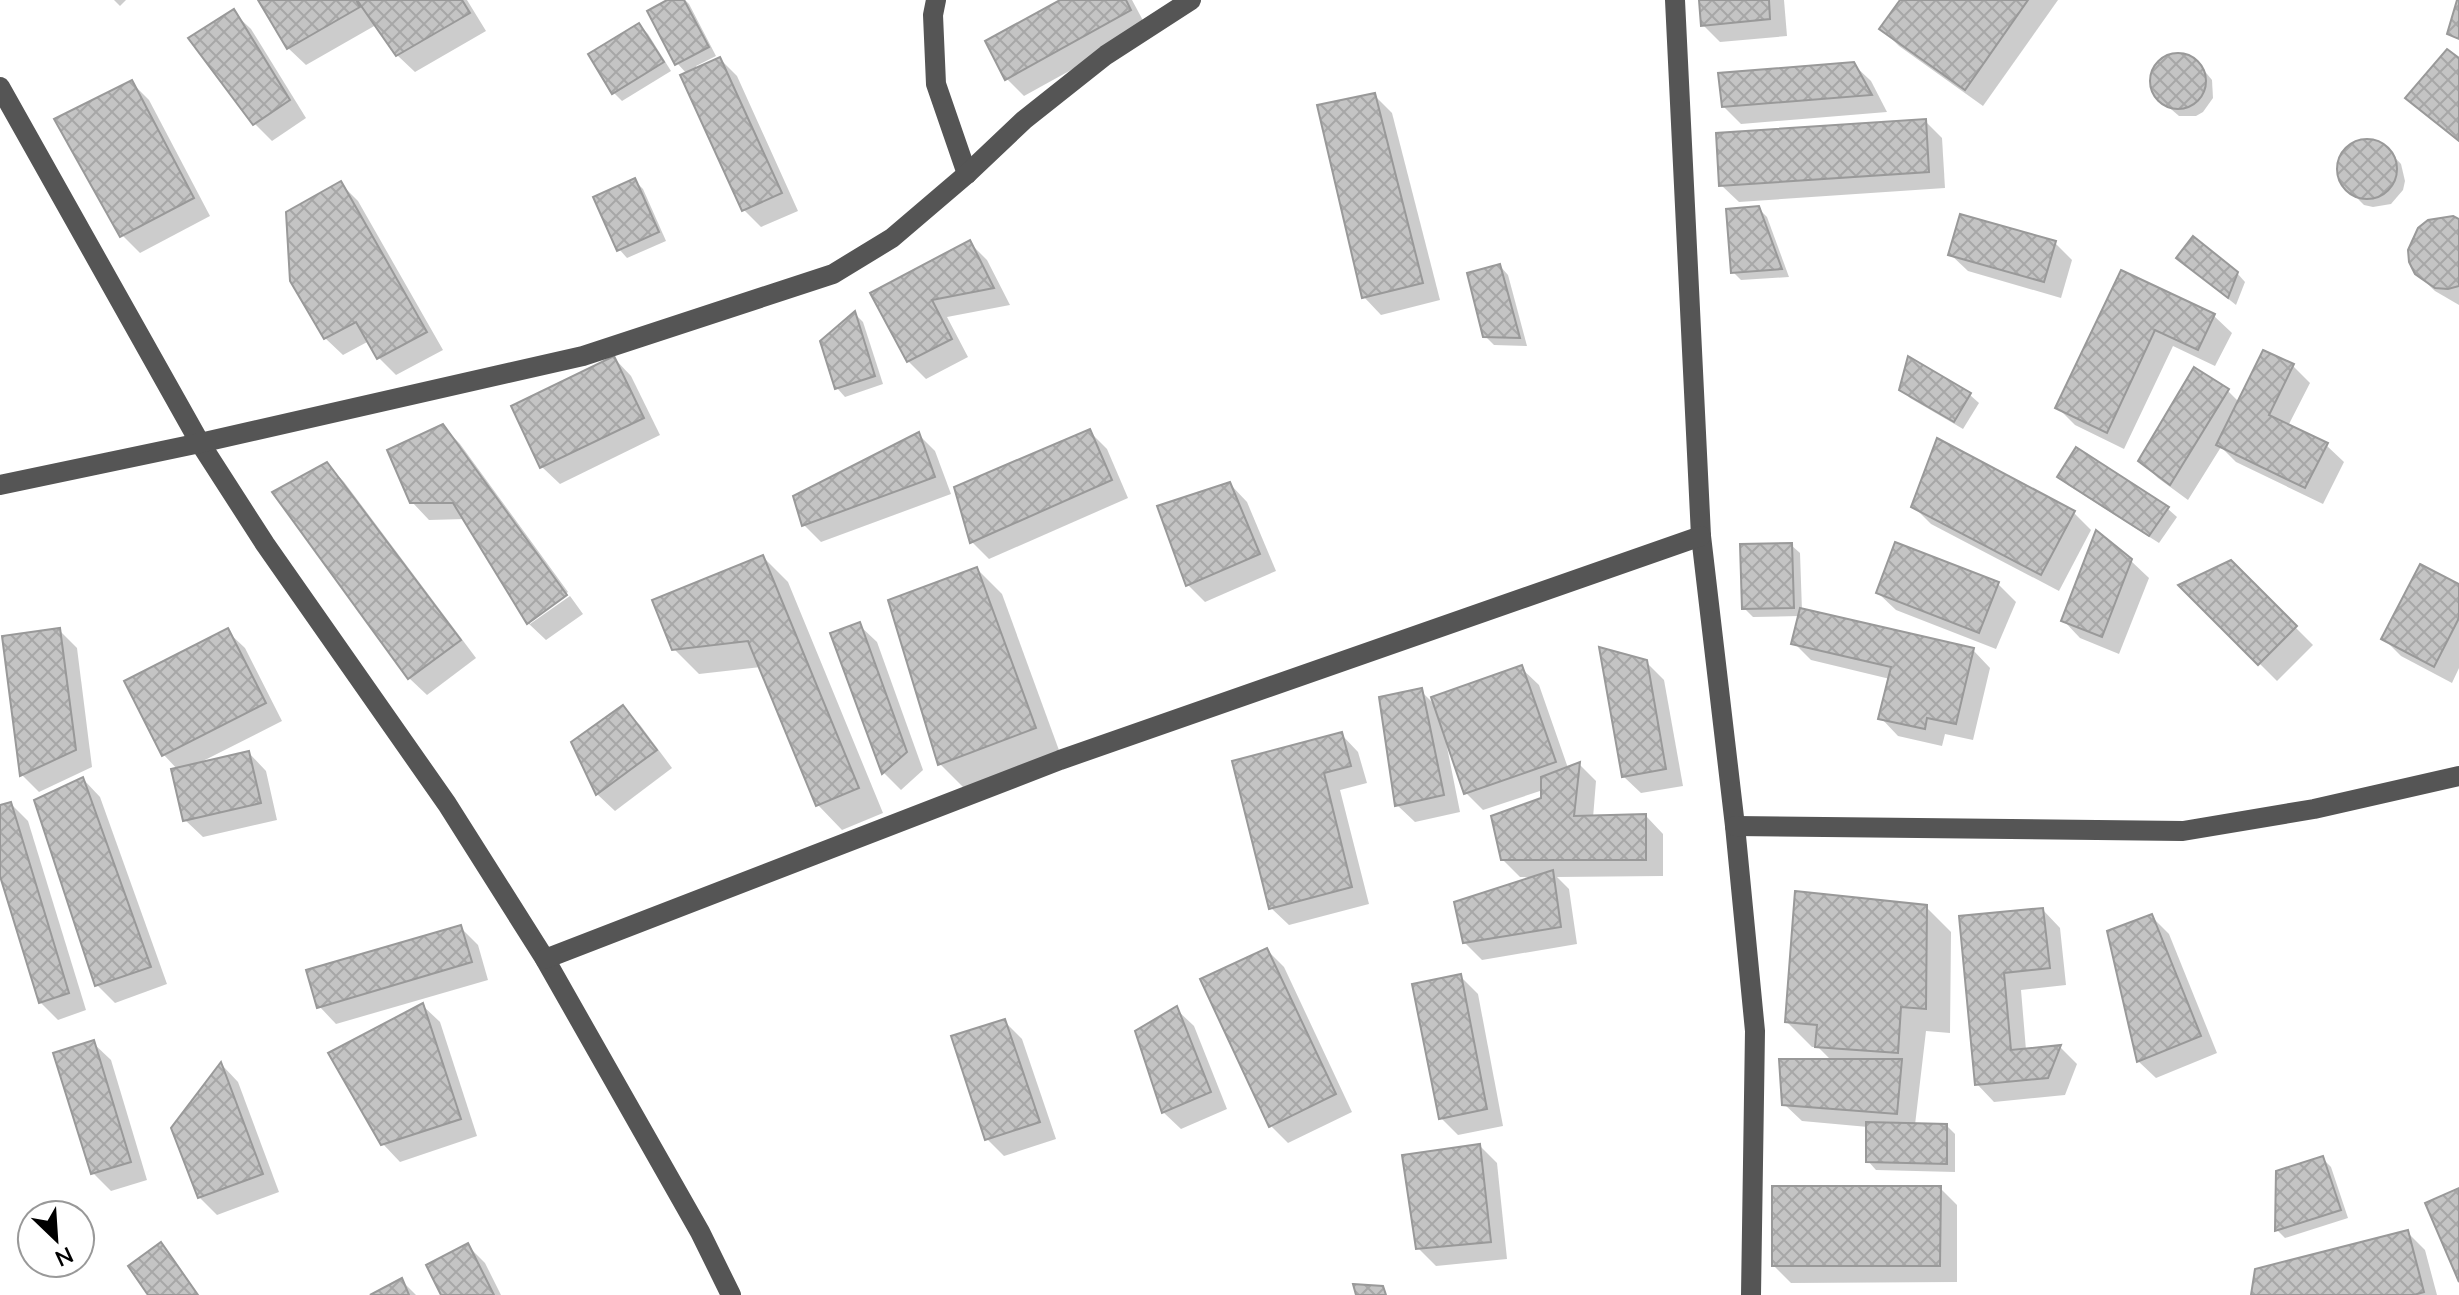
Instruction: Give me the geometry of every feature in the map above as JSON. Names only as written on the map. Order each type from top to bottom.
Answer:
[{"type":"street","points":[[936,0],[933,15],[936,84],[967,174]]},
{"type":"street","points":[[0,485],[583,356],[833,274],[892,238],[1024,120],[1106,55],[1191,0]]},
{"type":"street","points":[[1675,0],[1701,536],[1755,1031],[1751,1295]]},
{"type":"street","points":[[0,87],[200,443],[265,544],[447,804],[545,959],[700,1232],[731,1295]]},
{"type":"street","points":[[545,959],[1060,760],[1701,536]]},
{"type":"street","points":[[1735,826],[2183,831],[2314,809],[2459,776]]},
{"type":"building","points":[[258,0],[356,0],[360,7],[287,49]]},
{"type":"building","points":[[357,0],[462,0],[470,13],[396,56]]},
{"type":"building","points":[[667,0],[684,0],[709,47],[675,65],[647,11]]},
{"type":"building","points":[[1060,0],[1126,0],[1131,10],[1005,80],[985,41]]},
{"type":"building","points":[[1699,0],[1769,0],[1770,19],[1701,26]]},
{"type":"building","points":[[1900,0],[2028,0],[1965,90],[1879,29]]},
{"type":"building","points":[[2459,0],[2459,39],[2447,34]]},
{"type":"building","points":[[234,9],[290,100],[253,125],[188,38]]},
{"type":"building","points":[[639,23],[664,62],[612,94],[588,54]]},
{"type":"building","points":[[2447,49],[2459,58],[2459,141],[2405,98]]},
{"type":"building","points":[[2178,53],[2198,61],[2206,81],[2198,101],[2178,109],[2158,101],[2150,81],[2158,61]]},
{"type":"building","points":[[720,57],[782,193],[742,211],[680,75]]},
{"type":"building","points":[[1854,62],[1872,95],[1722,107],[1718,73]]},
{"type":"building","points":[[132,80],[194,198],[120,237],[54,119]]},
{"type":"building","points":[[1375,93],[1423,283],[1362,298],[1317,105]]},
{"type":"building","points":[[1926,119],[1929,172],[1719,186],[1716,133]]},
{"type":"building","points":[[2367,139],[2379,141],[2388,148],[2395,157],[2395,181],[2388,190],[2379,197],[2367,199],[2355,197],[2346,190],[2339,181],[2337,169],[2339,157],[2346,148],[2355,141]]},
{"type":"building","points":[[635,178],[659,232],[617,251],[593,197]]},
{"type":"building","points":[[341,181],[427,332],[377,359],[356,322],[324,339],[290,281],[286,212]]},
{"type":"building","points":[[1759,206],[1782,269],[1731,273],[1726,209]]},
{"type":"building","points":[[1960,214],[2056,241],[2044,282],[1948,255]]},
{"type":"building","points":[[2453,216],[2459,219],[2459,286],[2435,288],[2415,274],[2408,250],[2418,228],[2428,220]]},
{"type":"building","points":[[2193,236],[2238,272],[2228,298],[2176,258]]},
{"type":"building","points":[[970,240],[994,288],[932,300],[952,339],[907,362],[870,293]]},
{"type":"building","points":[[1500,264],[1520,338],[1483,337],[1467,273]]},
{"type":"building","points":[[2121,270],[2215,314],[2198,350],[2155,330],[2107,433],[2055,408]]},
{"type":"building","points":[[855,311],[875,376],[835,389],[820,341]]},
{"type":"building","points":[[2263,350],[2294,364],[2269,415],[2328,443],[2305,488],[2216,445]]},
{"type":"building","points":[[614,356],[644,418],[540,468],[511,406]]},
{"type":"building","points":[[1908,356],[1971,393],[1954,422],[1899,390]]},
{"type":"building","points":[[2194,367],[2229,389],[2170,485],[2138,461]]},
{"type":"building","points":[[443,424],[567,595],[527,624],[453,503],[410,503],[387,450]]},
{"type":"building","points":[[1090,429],[1112,480],[970,543],[954,487]]},
{"type":"building","points":[[919,432],[935,477],[802,526],[793,496]]},
{"type":"building","points":[[1937,438],[2075,511],[2041,575],[1911,507]]},
{"type":"building","points":[[2076,447],[2169,507],[2149,536],[2057,477]]},
{"type":"building","points":[[327,462],[461,640],[408,679],[272,492]]},
{"type":"building","points":[[1230,482],[1260,554],[1186,586],[1157,506]]},
{"type":"building","points":[[2096,530],[2132,559],[2102,637],[2061,621]]},
{"type":"building","points":[[1895,542],[1999,582],[1979,633],[1876,593]]},
{"type":"building","points":[[1792,543],[1794,608],[1742,609],[1740,544]]},
{"type":"building","points":[[763,555],[859,788],[816,806],[748,641],[672,650],[652,600]]},
{"type":"building","points":[[2231,560],[2297,626],[2258,665],[2178,585]]},
{"type":"building","points":[[2420,564],[2459,584],[2459,618],[2434,667],[2381,639]]},
{"type":"building","points":[[977,567],[1036,728],[938,765],[888,600]]},
{"type":"building","points":[[1800,608],[1974,648],[1956,724],[1927,718],[1925,729],[1878,719],[1891,667],[1791,644]]},
{"type":"building","points":[[860,622],[907,752],[882,774],[830,633]]},
{"type":"building","points":[[60,628],[76,750],[20,776],[2,636]]},
{"type":"building","points":[[228,628],[266,703],[162,756],[124,681]]},
{"type":"building","points":[[1599,647],[1647,660],[1666,769],[1622,777]]},
{"type":"building","points":[[1522,665],[1556,762],[1464,794],[1431,697]]},
{"type":"building","points":[[1422,688],[1444,795],[1395,806],[1379,697]]},
{"type":"building","points":[[623,705],[657,750],[596,795],[571,742]]},
{"type":"building","points":[[1342,732],[1351,766],[1324,773],[1352,887],[1269,909],[1232,761]]},
{"type":"building","points":[[249,751],[261,803],[183,821],[171,769]]},
{"type":"building","points":[[1580,762],[1574,816],[1646,814],[1646,860],[1501,860],[1491,816],[1541,798],[1541,777]]},
{"type":"building","points":[[83,777],[151,967],[95,986],[34,800]]},
{"type":"building","points":[[11,802],[69,993],[39,1003],[0,876],[0,805]]},
{"type":"building","points":[[1553,870],[1561,927],[1463,943],[1454,902]]},
{"type":"building","points":[[1795,891],[1927,905],[1926,1009],[1901,1007],[1898,1053],[1815,1047],[1817,1025],[1785,1022]]},
{"type":"building","points":[[2043,908],[2050,968],[2004,973],[2011,1050],[2061,1045],[2048,1078],[1975,1085],[1959,916]]},
{"type":"building","points":[[2152,914],[2201,1036],[2137,1062],[2107,931]]},
{"type":"building","points":[[461,925],[472,962],[317,1008],[306,970]]},
{"type":"building","points":[[1267,948],[1336,1094],[1269,1127],[1200,979]]},
{"type":"building","points":[[1461,974],[1487,1109],[1439,1119],[1412,984]]},
{"type":"building","points":[[423,1003],[461,1119],[381,1145],[328,1053]]},
{"type":"building","points":[[1177,1006],[1211,1092],[1162,1113],[1135,1031]]},
{"type":"building","points":[[1005,1019],[1040,1122],[985,1140],[951,1036]]},
{"type":"building","points":[[94,1040],[131,1162],[91,1174],[53,1053]]},
{"type":"building","points":[[1779,1059],[1902,1059],[1897,1114],[1782,1105]]},
{"type":"building","points":[[221,1062],[263,1174],[198,1198],[171,1128]]},
{"type":"building","points":[[1866,1122],[1947,1124],[1947,1164],[1866,1162]]},
{"type":"building","points":[[1480,1144],[1491,1242],[1416,1249],[1402,1155]]},
{"type":"building","points":[[2323,1156],[2341,1210],[2275,1231],[2276,1171]]},
{"type":"building","points":[[1772,1186],[1941,1186],[1940,1266],[1772,1266]]},
{"type":"building","points":[[2459,1188],[2459,1282],[2425,1203]]},
{"type":"building","points":[[2408,1230],[2424,1292],[2414,1295],[2251,1295],[2255,1269]]},
{"type":"building","points":[[161,1242],[198,1295],[148,1295],[128,1266]]},
{"type":"building","points":[[468,1243],[494,1295],[441,1295],[426,1265]]},
{"type":"building","points":[[402,1278],[409,1295],[370,1295]]},
{"type":"building","points":[[1353,1284],[1383,1286],[1386,1295],[1356,1295]]}]
